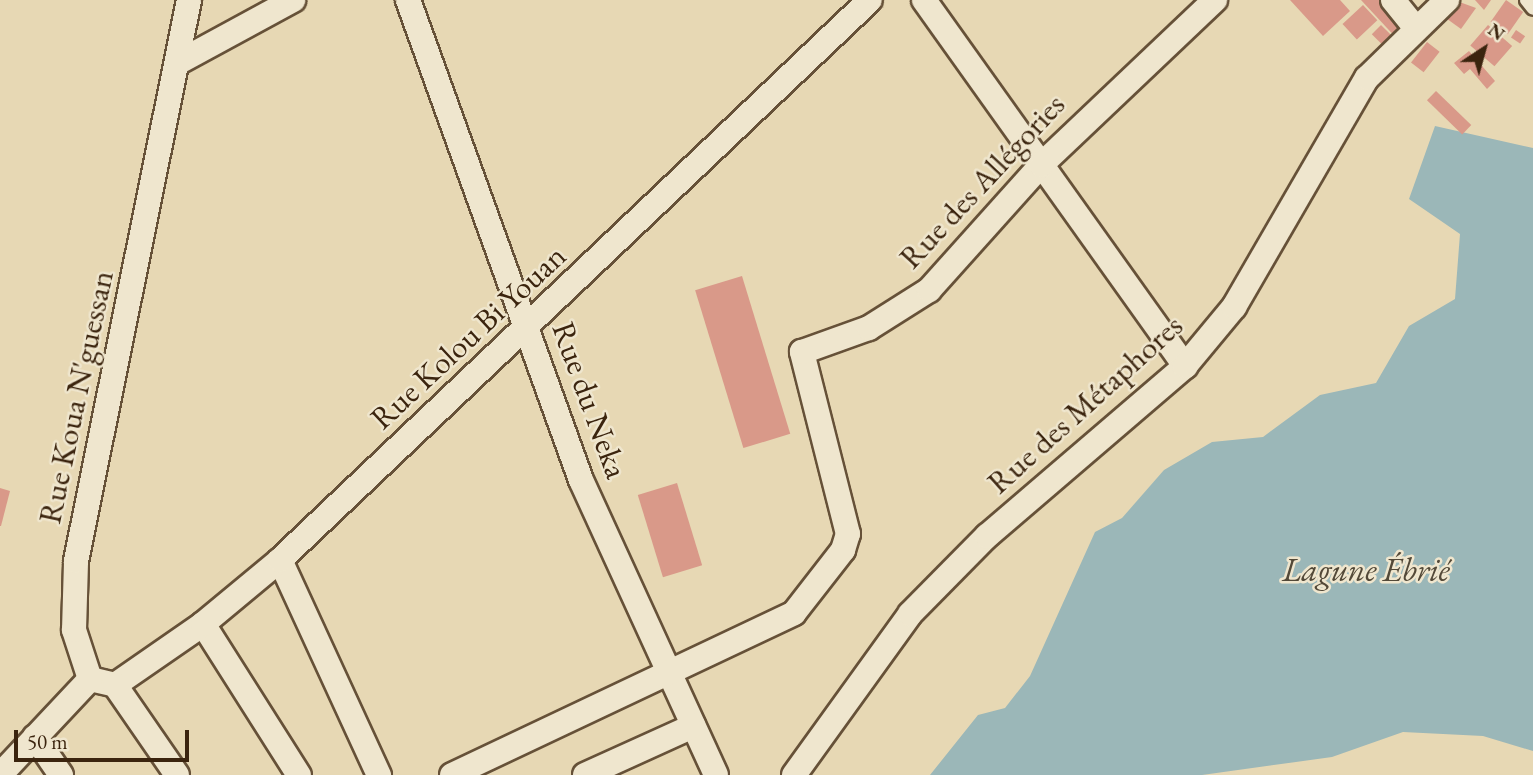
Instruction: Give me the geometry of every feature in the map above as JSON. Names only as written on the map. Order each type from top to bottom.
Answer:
[{"type":"street","name":"Rue Koua N'guessan","points":[[90,679],[74,630],[76,561],[190,0]]},
{"type":"street","points":[[179,62],[293,0]]},
{"type":"street","name":"Rue du Neka","points":[[408,0],[581,480],[716,775]]},
{"type":"street","name":"Rue Kolou Bi Youan","points":[[115,685],[203,624],[280,560],[870,0]]},
{"type":"street","points":[[923,0],[1185,366]]},
{"type":"street","name":"Rue des Allégories","points":[[672,674],[794,613],[843,550],[848,534],[802,352],[869,328],[929,290],[1041,165],[1216,0]]},
{"type":"street","points":[[1393,0],[1416,28]]},
{"type":"street","name":"Rue des Métaphores","points":[[794,775],[910,614],[988,536],[1185,366],[1234,307],[1367,78],[1447,0]]},
{"type":"street","points":[[280,560],[379,775]]},
{"type":"street","points":[[203,624],[299,775]]},
{"type":"street","points":[[452,775],[672,674]]},
{"type":"street","points":[[0,775],[90,679],[115,685],[177,775]]},
{"type":"street","points":[[585,775],[693,726]]},
{"type":"street","points":[[35,737],[61,775]]},
{"type":"lane","points":[[1526,0],[1533,9]]},
{"type":"water","name":"Lagune Ébrié","points":[[1435,126],[1533,148],[1533,751],[1483,736],[1403,732],[1332,757],[1202,775],[930,775],[978,715],[1005,708],[1030,676],[1095,532],[1122,518],[1164,470],[1212,442],[1263,437],[1320,395],[1376,383],[1409,326],[1455,299],[1460,234],[1409,199]]},
{"type":"building","points":[[1290,0],[1340,0],[1350,11],[1323,36]]},
{"type":"building","points":[[1361,0],[1391,0],[1415,28],[1400,42]]},
{"type":"building","points":[[1454,0],[1476,8],[1461,29],[1443,16]]},
{"type":"building","points":[[1475,0],[1491,0],[1484,10]]},
{"type":"building","points":[[1506,0],[1523,12],[1508,34],[1491,22]]},
{"type":"building","points":[[1363,5],[1377,20],[1357,39],[1343,24]]},
{"type":"building","points":[[1381,25],[1396,40],[1387,49],[1372,34]]},
{"type":"building","points":[[1488,25],[1512,46],[1494,66],[1470,45]]},
{"type":"building","points":[[1516,30],[1525,36],[1520,44],[1511,37]]},
{"type":"building","points":[[1427,42],[1440,52],[1424,72],[1411,62]]},
{"type":"building","points":[[1469,51],[1495,81],[1487,89],[1470,69],[1464,74],[1454,63]]},
{"type":"building","points":[[1436,91],[1471,125],[1462,134],[1427,100]]},
{"type":"building","points":[[742,276],[790,434],[743,448],[695,290]]},
{"type":"building","points":[[677,483],[702,565],[663,577],[638,495]]},
{"type":"building","points":[[0,488],[10,491],[1,526],[0,526]]}]
